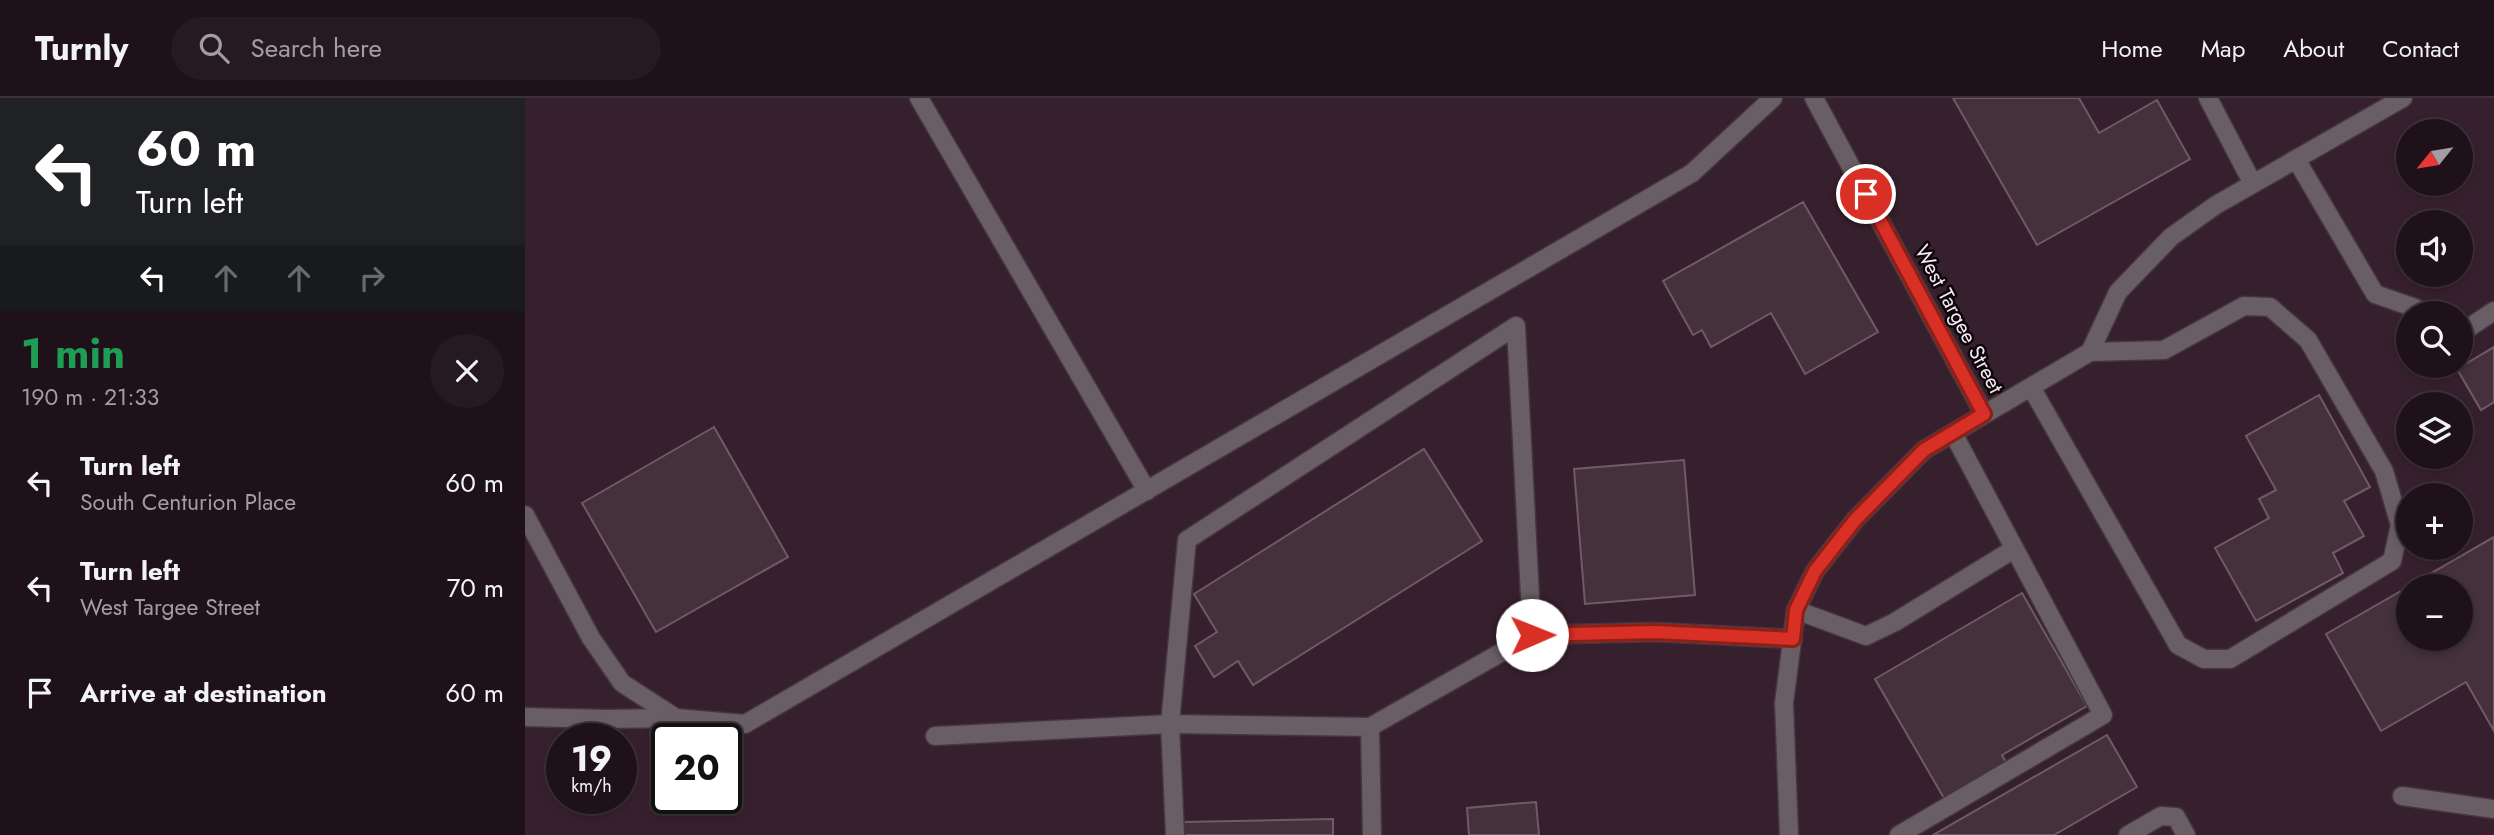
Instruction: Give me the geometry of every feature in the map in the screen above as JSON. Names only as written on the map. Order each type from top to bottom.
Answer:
[{"type":"street","points":[[919,98],[1147,491]]},
{"type":"street","points":[[525,717],[676,718],[745,724],[1692,173],[1773,98]]},
{"type":"street","name":"West Targee Street","points":[[1814,98],[1984,414]]},
{"type":"street","points":[[2208,98],[2253,184]]},
{"type":"street","points":[[2090,352],[2118,292],[2171,237],[2215,205],[2403,98]]},
{"type":"street","points":[[2296,159],[2375,294],[2396,301]]},
{"type":"street","points":[[1789,835],[1784,703],[1796,610],[1815,571],[1855,520],[1924,450],[2090,352],[2164,350],[2244,306],[2270,307],[2308,340],[2384,471],[2400,525],[2392,561],[2230,659],[2204,659],[2178,645],[2031,387]]},
{"type":"street","points":[[2473,324],[2494,311]]},
{"type":"street","points":[[1175,835],[1170,724],[1187,540],[1516,326],[1532,635]]},
{"type":"street","points":[[1899,835],[2103,715],[1953,433]]},
{"type":"street","points":[[525,515],[591,638],[622,683],[676,718]]},
{"type":"street","points":[[1796,610],[1866,636],[1895,622],[2014,549]]},
{"type":"street","points":[[935,736],[1170,724],[1370,727],[1532,635],[1655,632],[1793,639]]},
{"type":"street","points":[[1370,727],[1372,835]]},
{"type":"street","points":[[2402,796],[2494,809]]},
{"type":"street","points":[[2128,835],[2161,816],[2176,817],[2186,835]]},
{"type":"shaded area","points":[[525,98],[2494,98],[2494,835],[525,835]]},
{"type":"building","points":[[1953,98],[2079,98],[2099,133],[2157,100],[2190,159],[2037,245]]},
{"type":"building","points":[[1803,202],[1878,332],[1805,374],[1771,313],[1711,347],[1702,330],[1693,335],[1663,281]]},
{"type":"building","points":[[2494,347],[2494,402],[2481,410],[2473,392],[2462,378],[2473,378],[2473,359]]},
{"type":"building","points":[[2319,395],[2370,487],[2344,501],[2364,536],[2333,553],[2343,573],[2256,621],[2215,548],[2269,518],[2259,499],[2276,490],[2246,436]]},
{"type":"building","points":[[714,427],[788,557],[656,632],[582,503]]},
{"type":"building","points":[[1424,449],[1482,541],[1253,685],[1238,661],[1214,677],[1195,646],[1217,632],[1194,594]]},
{"type":"building","points":[[1684,460],[1695,595],[1585,604],[1574,469]]},
{"type":"building","points":[[2494,537],[2494,731],[2466,682],[2381,731],[2326,634],[2396,594],[2396,651],[2473,651],[2473,574],[2430,574],[2454,560],[2473,560],[2473,549]]},
{"type":"building","points":[[2022,593],[2087,706],[2002,755],[2007,764],[1945,800],[1875,679]]},
{"type":"building","points":[[2107,735],[2137,787],[2054,835],[1933,835]]},
{"type":"building","points":[[1536,802],[1539,835],[1469,835],[1467,808]]},
{"type":"building","points":[[1333,819],[1333,835],[1184,835],[1184,822]]},
{"type":"route","points":[[1532,635],[1655,632],[1793,639],[1796,610],[1815,571],[1855,520],[1924,450],[1984,414],[1866,194]]}]
